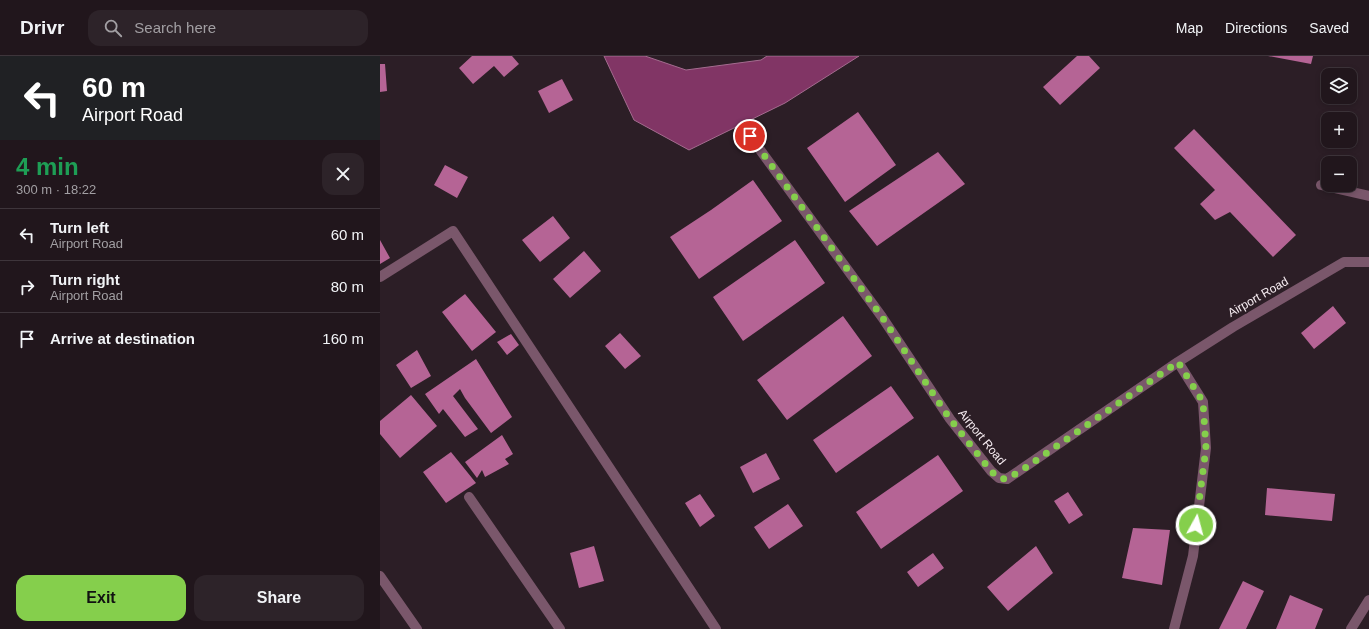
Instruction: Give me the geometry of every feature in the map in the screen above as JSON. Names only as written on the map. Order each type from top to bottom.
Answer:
[{"type":"street","name":"Airport Road","points":[[750,136],[882,317],[950,419],[998,478],[1007,479],[1025,468],[1178,362],[1233,327],[1344,262],[1369,262]]},
{"type":"street","points":[[1352,192],[1369,196]]},
{"type":"street","points":[[380,277],[453,231],[716,629]]},
{"type":"street","points":[[1174,629],[1193,556],[1206,448],[1203,402],[1178,362]]},
{"type":"street","points":[[469,497],[560,629]]},
{"type":"street","points":[[380,576],[417,629]]},
{"type":"street","points":[[1351,629],[1369,600]]},
{"type":"shaded area","points":[[604,56],[645,56],[686,70],[761,60],[767,56],[859,56],[785,103],[689,150],[634,120]]},
{"type":"building","points":[[472,56],[512,56],[519,64],[504,77],[494,66],[473,84],[459,68]]},
{"type":"building","points":[[1077,56],[1089,56],[1100,68],[1060,105],[1043,87]]},
{"type":"building","points":[[1268,56],[1313,56],[1311,64]]},
{"type":"building","points":[[380,64],[385,64],[387,91],[380,92]]},
{"type":"building","points":[[562,79],[573,100],[549,113],[538,91]]},
{"type":"building","points":[[858,112],[896,165],[845,202],[807,148]]},
{"type":"building","points":[[1194,129],[1296,235],[1273,257],[1230,212],[1215,220],[1200,204],[1215,190],[1174,148]]},
{"type":"building","points":[[938,152],[965,184],[877,246],[849,211]]},
{"type":"building","points":[[445,165],[468,177],[457,198],[434,185]]},
{"type":"building","points":[[753,180],[782,221],[699,279],[670,237]]},
{"type":"building","points":[[553,216],[570,238],[540,262],[522,240]]},
{"type":"building","points":[[380,240],[390,258],[380,264]]},
{"type":"building","points":[[795,240],[825,283],[743,341],[713,297]]},
{"type":"building","points":[[584,251],[601,271],[570,298],[553,279]]},
{"type":"building","points":[[465,294],[496,332],[472,351],[442,312]]},
{"type":"building","points":[[1333,306],[1346,323],[1314,349],[1301,333]]},
{"type":"building","points":[[843,316],[872,356],[787,420],[757,380]]},
{"type":"building","points":[[620,333],[641,356],[625,369],[605,346]]},
{"type":"building","points":[[511,334],[519,345],[507,355],[497,342]]},
{"type":"building","points":[[417,350],[431,376],[411,388],[396,365]]},
{"type":"building","points":[[476,359],[512,417],[491,433],[460,389],[453,396],[478,429],[465,437],[443,409],[439,414],[425,394]]},
{"type":"building","points":[[891,386],[914,418],[836,473],[813,440]]},
{"type":"building","points":[[411,395],[437,426],[400,458],[380,434],[380,421]]},
{"type":"building","points":[[502,435],[513,454],[505,459],[509,464],[485,477],[482,470],[477,478],[465,462]]},
{"type":"building","points":[[451,452],[476,483],[446,503],[423,472]]},
{"type":"building","points":[[766,453],[780,479],[753,493],[740,467]]},
{"type":"building","points":[[938,455],[963,491],[881,549],[856,512]]},
{"type":"building","points":[[1267,488],[1335,494],[1332,521],[1265,515]]},
{"type":"building","points":[[1068,492],[1083,515],[1069,524],[1054,501]]},
{"type":"building","points":[[700,494],[715,516],[700,527],[685,503]]},
{"type":"building","points":[[788,504],[803,526],[769,549],[754,527]]},
{"type":"building","points":[[1133,528],[1170,530],[1162,585],[1122,578]]},
{"type":"building","points":[[594,546],[604,581],[579,588],[570,553]]},
{"type":"building","points":[[1036,546],[1053,573],[1008,611],[987,587]]},
{"type":"building","points":[[933,553],[944,568],[918,587],[907,572]]},
{"type":"building","points":[[1243,581],[1264,591],[1246,629],[1219,629]]},
{"type":"building","points":[[1290,595],[1323,609],[1315,629],[1276,629]]},
{"type":"route","points":[[750,136],[882,317],[950,419],[998,478],[1007,479],[1025,468],[1178,362],[1203,402],[1206,448],[1196,525]]}]
